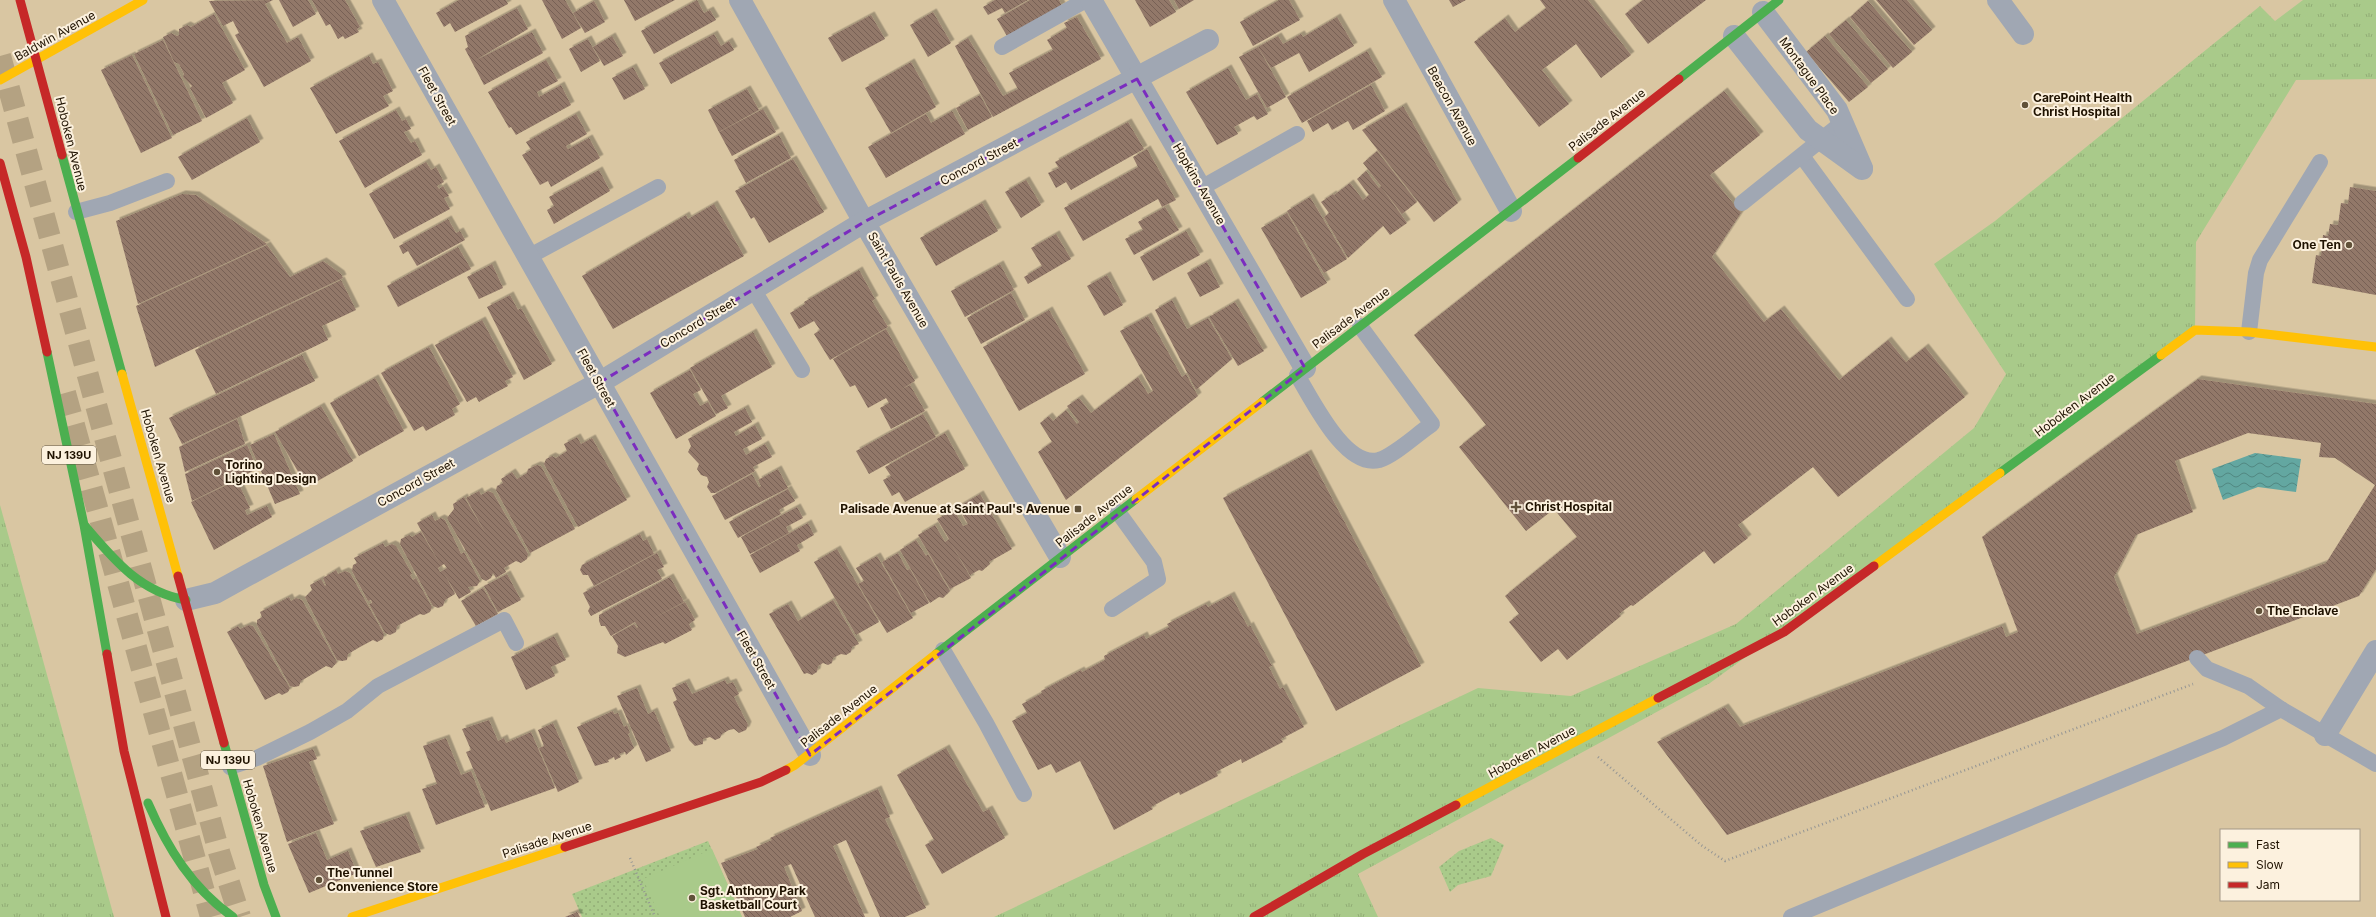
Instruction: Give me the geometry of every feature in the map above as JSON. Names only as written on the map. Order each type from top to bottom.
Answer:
[{"type":"main road","name":"Hoboken Avenue","points":[[20,0],[76,212],[186,600],[230,766],[264,885],[276,917]]},
{"type":"main road","name":"Baldwin Avenue","points":[[0,80],[143,0]]},
{"type":"main road","name":"Palisade Avenue","points":[[352,917],[762,782],[778,775],[810,755],[1118,512],[1511,212],[1771,6]]},
{"type":"main road","name":"NJ 139U","points":[[0,163],[26,257],[84,525],[124,751],[166,917]]},
{"type":"main road","name":"Hoboken Avenue","points":[[1254,917],[1363,854],[1784,632],[2195,330],[2249,332],[2376,347]]},
{"type":"main road","points":[[84,525],[123,569],[138,581],[169,599],[186,600]]},
{"type":"main road","points":[[124,751],[167,846],[175,860],[210,901],[233,917]]},
{"type":"street","name":"Fleet Street","points":[[383,0],[810,755]]},
{"type":"street","name":"Saint Pauls Avenue","points":[[740,0],[864,222],[1060,557]]},
{"type":"street","name":"Hopkins Avenue","points":[[1091,0],[1201,188],[1301,372]]},
{"type":"street","name":"Beacon Avenue","points":[[1394,0],[1511,212]]},
{"type":"street","points":[[1998,0],[2023,34]]},
{"type":"street","name":"Montague Place","points":[[1734,36],[1808,130],[1862,169],[1837,110],[1771,6]]},
{"type":"street","name":"Concord Street","points":[[186,600],[215,593],[599,383],[864,222],[1137,79],[1208,40]]},
{"type":"street","points":[[2325,735],[2376,651]]},
{"type":"lane","points":[[1002,47],[1086,0]]},
{"type":"lane","points":[[1742,203],[1802,156],[1820,139],[1842,123]]},
{"type":"lane","points":[[1201,188],[1298,134]]},
{"type":"lane","points":[[1802,156],[1907,299]]},
{"type":"lane","points":[[2249,332],[2256,272],[2260,260],[2320,162]]},
{"type":"lane","points":[[76,212],[110,203],[167,181]]},
{"type":"lane","points":[[528,257],[658,187]]},
{"type":"lane","points":[[753,289],[802,370]]},
{"type":"lane","points":[[1301,372],[1340,443],[1359,458],[1368,461],[1379,460],[1432,424],[1360,326]]},
{"type":"lane","points":[[1112,609],[1158,579],[1154,562],[1118,512]]},
{"type":"lane","points":[[230,766],[257,758],[310,732],[347,711],[378,686],[504,620],[516,643]]},
{"type":"lane","points":[[943,650],[986,722],[1024,794]]},
{"type":"lane","points":[[2197,658],[2207,669],[2248,686],[2281,709],[2376,764]]},
{"type":"lane","points":[[1791,917],[2224,738],[2281,709]]},
{"type":"path","points":[[1598,757],[1701,845],[1725,861],[2222,674]]},
{"type":"path","points":[[630,858],[655,917]]},
{"type":"highlighted area","points":[[1137,79],[1305,368],[810,755],[599,383],[864,222]]},
{"type":"green space","points":[[2303,0],[2376,0],[2376,79],[2296,80],[2196,242],[2195,330],[1710,683],[1358,874],[1378,917],[994,917],[1478,688],[1571,696],[1736,624],[1974,428],[2006,374],[1934,264],[1995,221],[2260,6],[2275,21]]},
{"type":"green space","points":[[0,505],[114,917],[0,917]]},
{"type":"green space","points":[[1491,838],[1504,845],[1491,876],[1458,885],[1450,892],[1439,867],[1459,851]]},
{"type":"green space","points":[[708,841],[742,917],[582,917],[572,894]]},
{"type":"green space","name":"Sgt. Anthony Park Basketball Court","points":[[712,849],[742,917],[660,917],[643,879]]},
{"type":"water","points":[[2255,453],[2301,459],[2296,492],[2258,487],[2223,500],[2212,469]]},
{"type":"building","points":[[273,0],[265,4],[287,43],[298,37],[311,61],[264,87],[235,35],[239,33],[233,21],[223,26],[209,1]]},
{"type":"building","points":[[279,0],[308,0],[316,14],[293,27]]},
{"type":"building","points":[[312,0],[345,0],[360,27],[357,29],[359,32],[345,39],[343,36],[338,39],[330,24],[326,26]]},
{"type":"building","points":[[459,0],[506,0],[508,4],[455,32],[450,23],[444,27],[436,13]]},
{"type":"building","points":[[542,0],[565,0],[581,28],[562,39]]},
{"type":"building","points":[[624,0],[675,0],[635,21]]},
{"type":"building","points":[[697,0],[704,13],[710,10],[716,20],[654,54],[641,31]]},
{"type":"building","points":[[995,0],[1028,0],[1005,13],[1002,8],[988,15],[983,7]]},
{"type":"building","points":[[1030,0],[1059,0],[1062,6],[1007,36],[997,19]]},
{"type":"building","points":[[1135,0],[1169,0],[1176,12],[1150,27]]},
{"type":"building","points":[[1174,0],[1194,0],[1179,9]]},
{"type":"building","points":[[1279,0],[1289,0],[1300,20],[1253,46],[1240,22]]},
{"type":"building","points":[[1449,0],[1466,0],[1453,7]]},
{"type":"building","points":[[1540,0],[1588,0],[1631,55],[1601,78],[1576,44],[1542,70],[1569,104],[1539,127],[1474,42],[1505,18],[1515,32],[1546,8]]},
{"type":"building","points":[[1643,0],[1706,0],[1648,44],[1625,14]]},
{"type":"building","points":[[1876,0],[1907,0],[1932,30],[1914,45]]},
{"type":"building","points":[[594,1],[605,22],[585,33],[573,13]]},
{"type":"building","points":[[1868,1],[1912,52],[1893,68],[1850,17]]},
{"type":"building","points":[[517,8],[528,29],[476,60],[532,32],[543,53],[484,85],[465,49],[468,47],[465,36]]},
{"type":"building","points":[[933,12],[951,43],[928,57],[910,25]]},
{"type":"building","points":[[214,14],[245,70],[222,83],[233,103],[206,118],[190,88],[192,86],[183,77],[184,74],[179,64],[174,62],[163,37],[171,33],[177,36],[179,35],[179,29],[187,25],[191,27]]},
{"type":"building","points":[[871,15],[885,39],[842,62],[828,38]]},
{"type":"building","points":[[1077,17],[1101,59],[993,117],[955,46],[968,38],[1003,96],[1018,89],[1009,73],[1053,50],[1047,40],[1067,28],[1064,23]]},
{"type":"building","points":[[1337,17],[1354,46],[1309,72],[1299,53],[1271,68],[1258,47],[1278,36],[1283,44],[1301,34],[1303,37]]},
{"type":"building","points":[[1846,20],[1888,69],[1871,83],[1829,34]]},
{"type":"building","points":[[714,34],[721,46],[729,41],[734,50],[671,84],[659,63]]},
{"type":"building","points":[[612,36],[623,56],[604,66],[593,47]]},
{"type":"building","points":[[1825,36],[1868,87],[1849,102],[1806,52]]},
{"type":"building","points":[[588,39],[600,61],[581,72],[569,49]]},
{"type":"building","points":[[163,40],[202,121],[173,135],[134,54]]},
{"type":"building","points":[[1258,47],[1286,97],[1267,108],[1239,57]]},
{"type":"building","points":[[1367,51],[1382,77],[1302,123],[1287,97]]},
{"type":"building","points":[[132,55],[172,138],[141,153],[101,70]]},
{"type":"building","points":[[369,56],[373,64],[378,62],[393,91],[383,96],[389,106],[336,134],[310,88]]},
{"type":"building","points":[[546,60],[558,81],[537,92],[539,97],[561,85],[571,105],[516,135],[511,127],[509,128],[488,92]]},
{"type":"building","points":[[911,62],[936,107],[891,133],[865,88]]},
{"type":"building","points":[[633,67],[645,89],[624,100],[612,78]]},
{"type":"building","points":[[1228,68],[1246,100],[1257,94],[1268,114],[1257,120],[1254,116],[1234,127],[1238,134],[1217,145],[1186,92]]},
{"type":"building","points":[[1371,85],[1385,111],[1353,130],[1348,121],[1332,130],[1328,123],[1313,132],[1307,121]]},
{"type":"building","points":[[747,89],[759,110],[719,132],[708,110]]},
{"type":"building","points":[[1724,91],[1760,135],[1710,175],[1741,213],[1712,257],[1764,322],[1781,309],[1839,380],[1888,340],[1906,362],[1925,347],[1965,397],[1838,497],[1813,467],[1738,525],[1748,538],[1714,564],[1704,551],[1633,606],[1631,605],[1619,614],[1621,616],[1567,660],[1558,649],[1541,662],[1509,622],[1519,614],[1505,596],[1577,537],[1554,509],[1526,531],[1459,447],[1486,425],[1414,335]]},
{"type":"building","points":[[980,95],[992,117],[968,130],[956,108]]},
{"type":"building","points":[[1403,106],[1458,203],[1434,222],[1362,130]]},
{"type":"building","points":[[763,109],[776,132],[732,156],[719,132]]},
{"type":"building","points":[[396,110],[402,121],[406,119],[411,129],[404,132],[405,134],[411,143],[415,141],[422,155],[365,188],[339,141]]},
{"type":"building","points":[[952,111],[965,134],[886,178],[868,147],[926,114],[931,123]]},
{"type":"building","points":[[576,114],[587,134],[566,146],[567,148],[568,149],[589,138],[600,158],[551,187],[548,181],[540,185],[522,155],[531,150],[526,142]]},
{"type":"building","points":[[247,118],[260,142],[192,180],[178,157]]},
{"type":"building","points":[[1128,122],[1144,149],[1071,190],[1066,182],[1056,188],[1048,173],[1059,168],[1055,162]]},
{"type":"building","points":[[779,135],[791,158],[746,183],[734,160]]},
{"type":"building","points":[[1147,149],[1176,200],[1162,207],[1158,199],[1083,241],[1064,208],[1138,167],[1133,157]]},
{"type":"building","points":[[1377,151],[1417,202],[1402,214],[1382,188],[1407,223],[1390,235],[1381,223],[1383,226],[1348,258],[1324,217],[1329,213],[1321,202],[1333,194],[1344,209],[1334,195],[1350,183],[1363,200],[1369,195],[1357,179],[1366,171],[1379,188],[1381,186],[1363,163]]},
{"type":"building","points":[[793,159],[824,212],[769,243],[754,217],[751,219],[735,191]]},
{"type":"building","points":[[426,162],[431,170],[436,167],[444,182],[437,186],[439,189],[443,186],[449,196],[444,198],[450,209],[394,239],[369,194]]},
{"type":"building","points":[[599,170],[610,191],[554,224],[547,210],[554,206],[549,197]]},
{"type":"building","points":[[1026,180],[1041,205],[1021,218],[1005,192]]},
{"type":"building","name":"One Ten","points":[[2350,187],[2376,191],[2376,295],[2312,283],[2316,255],[2321,256],[2323,235],[2328,236],[2330,224],[2338,225],[2341,203],[2348,204]]},
{"type":"building","points":[[182,194],[196,195],[267,244],[138,304],[116,221]]},
{"type":"building","points":[[1310,197],[1347,259],[1324,273],[1287,211]]},
{"type":"building","points":[[982,203],[998,231],[936,266],[920,238]]},
{"type":"building","points":[[714,204],[744,256],[613,329],[582,276],[686,215],[688,219]]},
{"type":"building","points":[[1165,207],[1179,230],[1134,255],[1125,239],[1143,230],[1138,222]]},
{"type":"building","points":[[1287,213],[1327,283],[1301,298],[1261,228]]},
{"type":"building","points":[[448,219],[456,233],[460,231],[465,240],[417,266],[408,251],[403,254],[399,246]]},
{"type":"building","points":[[1186,231],[1200,255],[1153,281],[1140,257]]},
{"type":"building","points":[[1056,234],[1071,259],[1028,284],[1024,277],[1042,266],[1031,248]]},
{"type":"building","points":[[267,245],[290,277],[323,261],[341,274],[343,278],[155,367],[136,306]]},
{"type":"building","points":[[458,247],[471,269],[398,307],[387,286]]},
{"type":"building","points":[[1207,262],[1220,287],[1200,297],[1187,273]]},
{"type":"building","points":[[492,264],[503,288],[479,299],[467,277]]},
{"type":"building","points":[[1000,264],[1014,290],[965,317],[951,291]]},
{"type":"building","points":[[859,270],[875,299],[872,301],[888,327],[830,360],[814,334],[820,330],[814,321],[799,329],[790,313],[805,304],[804,302]]},
{"type":"building","points":[[1107,275],[1123,305],[1104,316],[1087,286]]},
{"type":"building","points":[[341,280],[356,310],[322,326],[328,340],[216,394],[195,350]]},
{"type":"building","points":[[1011,293],[1025,320],[981,344],[967,318]]},
{"type":"building","points":[[510,295],[518,310],[521,308],[552,364],[524,380],[487,307]]},
{"type":"building","points":[[1172,300],[1187,329],[1208,318],[1232,359],[1196,390],[1155,310]]},
{"type":"building","points":[[1235,302],[1264,351],[1238,366],[1209,317]]},
{"type":"building","points":[[1049,310],[1085,374],[1019,411],[983,347]]},
{"type":"building","points":[[1148,316],[1182,377],[1186,374],[1198,396],[1066,500],[1038,452],[1052,442],[1040,423],[1049,416],[1053,421],[1066,410],[1077,424],[1079,422],[1067,406],[1079,398],[1091,413],[1138,377],[1148,394],[1153,391],[1120,331]]},
{"type":"building","points":[[482,320],[513,377],[505,381],[508,386],[479,402],[476,397],[467,402],[435,345]]},
{"type":"building","points":[[886,329],[915,381],[902,389],[910,385],[925,411],[891,429],[880,408],[889,403],[886,398],[868,408],[855,385],[850,387],[833,359]]},
{"type":"building","points":[[753,332],[772,367],[721,396],[728,408],[716,414],[690,368]]},
{"type":"building","points":[[429,347],[460,404],[452,409],[455,415],[426,431],[423,426],[414,431],[381,373]]},
{"type":"building","points":[[302,355],[315,381],[182,444],[169,418]]},
{"type":"building","points":[[690,370],[701,390],[693,394],[700,406],[708,402],[716,416],[676,439],[650,393]]},
{"type":"building","points":[[375,378],[404,431],[359,456],[330,403]]},
{"type":"building","name":"The Enclave","points":[[2198,379],[2376,404],[2376,569],[2359,596],[1727,835],[1657,742],[1725,707],[1740,727],[2002,626],[2006,637],[2018,632],[1982,537]],"holes":[[[2248,433],[2321,443],[2319,457],[2335,458],[2375,485],[2326,563],[2137,634],[2114,577],[2136,535],[2193,512],[2175,461]]]},
{"type":"building","points":[[321,406],[353,461],[307,487],[275,432]]},
{"type":"building","points":[[745,408],[752,422],[734,432],[736,436],[755,425],[762,439],[743,449],[746,455],[765,444],[772,457],[753,467],[755,471],[715,493],[711,493],[707,487],[709,482],[707,477],[701,475],[697,469],[699,464],[688,452],[691,446],[688,439]]},
{"type":"building","points":[[923,414],[936,437],[869,474],[856,451]]},
{"type":"building","points":[[237,419],[245,444],[185,472],[179,447]]},
{"type":"building","points":[[945,433],[965,469],[905,502],[899,492],[892,496],[883,480],[891,476],[885,467]]},
{"type":"building","points":[[274,434],[300,494],[275,504],[250,445]]},
{"type":"building","points":[[577,437],[581,444],[592,438],[627,500],[578,527],[544,464],[546,459],[552,456],[556,458],[567,451],[564,444]]},
{"type":"building","points":[[247,445],[257,469],[192,501],[185,474]]},
{"type":"building","points":[[1308,453],[1421,666],[1336,711],[1223,498]]},
{"type":"building","points":[[537,465],[541,466],[575,529],[530,553],[496,490],[497,486],[503,483],[501,479],[512,472],[517,479],[527,473],[528,469]]},
{"type":"building","points":[[778,469],[788,488],[725,520],[712,496],[752,474],[759,487],[761,486],[758,480]]},
{"type":"building","points":[[237,480],[250,508],[245,510],[247,515],[267,506],[272,517],[214,550],[191,502]]},
{"type":"building","points":[[788,489],[795,501],[779,510],[781,514],[738,538],[729,522]]},
{"type":"building","points":[[479,491],[481,495],[488,491],[493,493],[528,554],[527,559],[521,563],[516,561],[504,568],[506,572],[496,578],[493,573],[491,578],[486,581],[482,579],[447,518],[454,509],[453,504],[464,497],[486,534],[466,498]]},
{"type":"building","points":[[980,494],[1012,549],[989,562],[990,564],[982,571],[979,570],[970,575],[950,542],[971,578],[950,589],[918,535],[935,525],[945,542],[949,539],[937,519],[954,510],[963,526],[968,524],[958,507]]},
{"type":"building","points":[[797,507],[803,518],[786,527],[789,533],[750,554],[741,537]]},
{"type":"building","points":[[432,515],[435,521],[441,518],[445,520],[461,554],[464,552],[480,581],[477,586],[468,587],[471,592],[459,599],[444,573],[455,594],[445,600],[443,606],[438,608],[433,606],[400,544],[401,539],[409,535],[412,537],[421,532],[441,566],[417,523]],"holes":[[[444,564],[447,568],[440,572],[438,568]]]},
{"type":"building","points":[[808,523],[814,535],[797,545],[800,551],[760,573],[750,555]]},
{"type":"building","points":[[640,534],[643,541],[647,539],[654,554],[594,586],[588,575],[583,575],[580,570],[582,565]]},
{"type":"building","points":[[916,540],[926,556],[928,554],[950,591],[943,598],[939,597],[930,603],[900,550]]},
{"type":"building","points":[[383,543],[385,547],[392,544],[396,546],[412,574],[410,575],[413,580],[416,578],[432,607],[430,612],[424,615],[420,614],[397,626],[396,632],[390,635],[385,633],[369,604],[372,603],[371,600],[368,601],[352,571],[353,565],[357,563],[354,558]]},
{"type":"building","points":[[837,549],[879,622],[856,635],[814,562]]},
{"type":"building","points":[[657,553],[664,567],[657,570],[662,579],[591,616],[588,611],[590,607],[583,593]]},
{"type":"building","points":[[898,553],[907,570],[910,569],[929,603],[911,613],[882,562]]},
{"type":"building","points":[[877,556],[913,618],[887,633],[858,584],[864,581],[856,568]]},
{"type":"building","points":[[336,570],[338,574],[345,571],[350,573],[384,634],[383,639],[377,642],[373,640],[348,654],[347,660],[342,661],[337,660],[305,597],[312,590],[310,585],[321,579],[325,586],[326,585],[323,578]]},
{"type":"building","points":[[507,574],[521,600],[498,612],[484,586]]},
{"type":"building","points":[[670,577],[684,602],[650,620],[685,602],[695,620],[689,624],[692,630],[665,644],[663,642],[625,657],[617,653],[618,646],[612,636],[634,624],[637,628],[638,627],[635,622],[611,636],[605,626],[601,626],[599,615]]},
{"type":"building","points":[[483,588],[498,614],[476,626],[461,601]]},
{"type":"building","points":[[1231,595],[1248,627],[1250,625],[1272,666],[1269,667],[1280,689],[1283,687],[1304,727],[1281,739],[1283,742],[1242,763],[1241,759],[1216,772],[1218,776],[1180,795],[1179,792],[1151,807],[1153,809],[1114,830],[1080,761],[1056,773],[1051,764],[1038,770],[1012,721],[1027,713],[1022,704],[1042,693],[1041,691],[1081,670],[1082,672],[1105,660],[1104,656],[1144,635],[1146,639],[1169,627],[1167,624],[1206,604],[1208,607]]},
{"type":"building","points":[[289,597],[291,601],[296,598],[302,600],[337,662],[332,668],[326,666],[301,681],[299,686],[294,687],[290,686],[257,625],[257,620],[262,617],[260,612]]},
{"type":"building","points":[[833,600],[859,644],[852,647],[851,652],[846,655],[841,654],[833,658],[832,663],[828,665],[823,663],[818,666],[817,672],[812,675],[807,673],[804,674],[769,614],[788,604],[811,644],[798,621]]},
{"type":"building","points":[[249,625],[253,626],[290,688],[288,692],[282,695],[279,693],[265,700],[227,632],[238,626],[240,629]]},
{"type":"building","points":[[554,636],[566,660],[551,667],[555,676],[526,690],[511,657]]},
{"type":"building","points":[[725,680],[727,684],[733,682],[739,694],[734,697],[748,725],[746,730],[739,733],[734,729],[729,730],[722,734],[720,738],[715,740],[710,737],[703,739],[703,744],[695,746],[689,740],[673,702],[677,700],[672,688],[686,682],[692,694]]},
{"type":"building","points":[[637,688],[648,714],[654,711],[671,751],[646,762],[617,696]]},
{"type":"building","points":[[613,711],[614,714],[618,713],[624,727],[627,725],[630,733],[628,734],[634,748],[626,755],[625,752],[619,754],[621,757],[615,760],[614,757],[608,760],[609,762],[595,766],[577,727]]},
{"type":"building","points":[[489,720],[498,741],[504,738],[506,743],[531,732],[555,788],[491,811],[466,752],[471,750],[462,729]]},
{"type":"building","points":[[553,723],[579,782],[558,792],[539,748],[544,746],[538,730]]},
{"type":"building","points":[[446,738],[461,775],[471,771],[485,807],[436,825],[422,789],[437,784],[423,746]]},
{"type":"building","points":[[946,748],[983,812],[989,809],[1005,838],[942,874],[925,845],[934,840],[897,775]]},
{"type":"building","points":[[313,749],[317,759],[309,762],[334,824],[287,842],[263,766]]},
{"type":"building","points":[[878,789],[890,817],[885,819],[926,908],[905,917],[880,917],[846,840],[833,846],[865,917],[815,917],[791,864],[784,867],[802,911],[790,917],[745,917],[721,863],[758,849],[756,847],[772,840],[770,838]]},
{"type":"building","points":[[406,815],[421,852],[376,867],[360,831]]},
{"type":"building","points":[[316,833],[327,860],[348,851],[357,873],[309,893],[288,844]]},
{"type":"building","points":[[577,912],[580,917],[565,917]]},
{"type":"tunnel","points":[[0,56],[219,852],[240,917]]},
{"type":"tunnel","points":[[65,393],[211,917]]},
{"type":"traffic: fast","points":[[1679,79],[1779,0]]},
{"type":"traffic: fast","points":[[62,155],[122,374]]},
{"type":"traffic: fast","points":[[1262,402],[1578,158]]},
{"type":"traffic: fast","points":[[47,352],[84,525],[107,654]]},
{"type":"traffic: fast","points":[[2000,473],[2161,355]]},
{"type":"traffic: fast","points":[[936,654],[1136,499]]},
{"type":"traffic: fast","points":[[85,526],[107,551],[129,573],[141,582],[155,590],[186,600]]},
{"type":"traffic: fast","points":[[224,743],[264,885],[276,917]]},
{"type":"traffic: fast","points":[[148,803],[173,852],[193,880],[218,906],[233,917]]},
{"type":"traffic: slow","points":[[0,80],[143,0]]},
{"type":"traffic: slow","points":[[2161,355],[2195,330],[2249,332],[2376,347]]},
{"type":"traffic: slow","points":[[122,374],[178,576]]},
{"type":"traffic: slow","points":[[1136,499],[1262,402]]},
{"type":"traffic: slow","points":[[1874,566],[2000,473]]},
{"type":"traffic: slow","points":[[786,770],[795,765],[936,654]]},
{"type":"traffic: slow","points":[[1456,805],[1658,698]]},
{"type":"traffic: slow","points":[[352,917],[565,847]]},
{"type":"traffic: jam","points":[[20,0],[62,155]]},
{"type":"traffic: jam","points":[[1578,158],[1679,79]]},
{"type":"traffic: jam","points":[[0,163],[26,257],[47,352]]},
{"type":"traffic: jam","points":[[1658,698],[1784,632],[1874,566]]},
{"type":"traffic: jam","points":[[178,576],[224,743]]},
{"type":"traffic: jam","points":[[107,654],[124,751],[166,917]]},
{"type":"traffic: jam","points":[[565,847],[761,782],[786,770]]},
{"type":"traffic: jam","points":[[1254,917],[1363,854],[1456,805]]},
{"type":"place","name":"CarePoint Health Christ Hospital","points":[[2025,105]]},
{"type":"place","name":"One Ten","points":[[2349,245]]},
{"type":"place","name":"Torino Lighting Design","points":[[217,472]]},
{"type":"place","name":"Christ Hospital","points":[[1516,507]]},
{"type":"place","name":"Palisade Avenue at Saint Paul's Avenue","points":[[1078,509]]},
{"type":"place","name":"The Enclave","points":[[2259,611]]},
{"type":"place","name":"The Tunnel Convenience Store","points":[[319,880]]},
{"type":"place","name":"Sgt. Anthony Park Basketball Court","points":[[692,898]]}]
